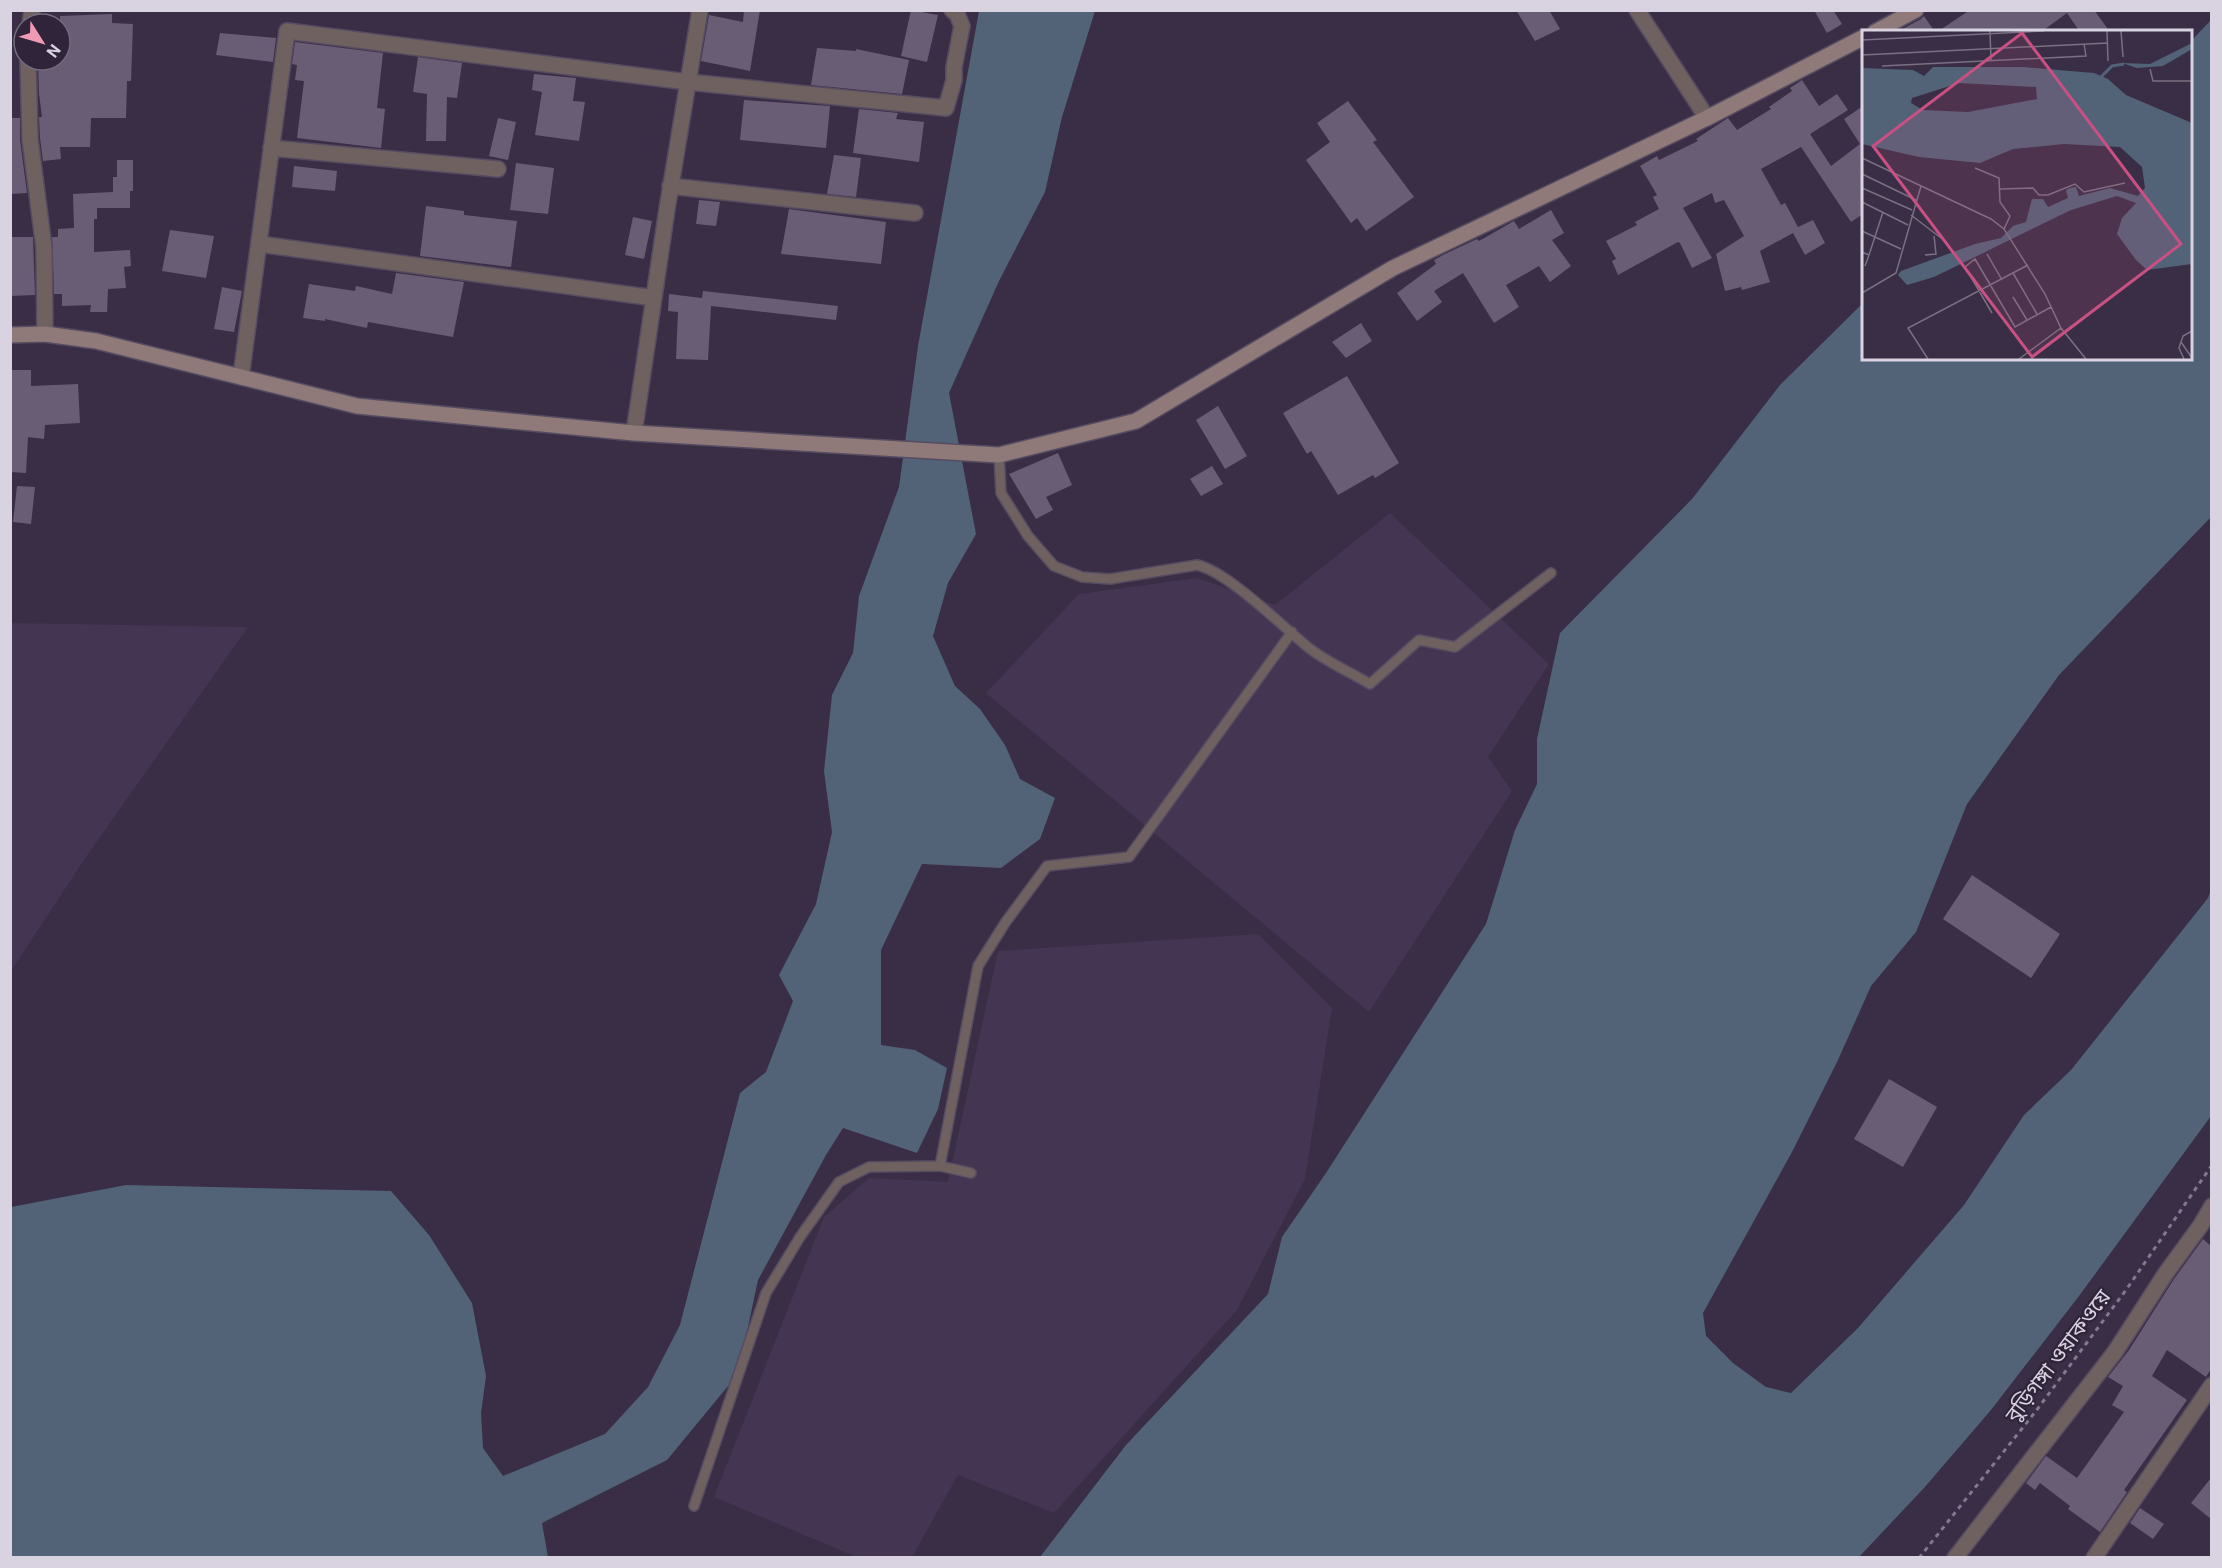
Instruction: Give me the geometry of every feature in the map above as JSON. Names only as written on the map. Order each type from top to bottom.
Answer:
[{"type":"street","points":[[634,433],[670,186],[700,10]]},
{"type":"street","points":[[241,377],[286,32],[688,82],[946,108],[954,80],[954,67],[962,26],[957,14],[952,10]]},
{"type":"street","points":[[1879,30],[1916,10]]},
{"type":"street","points":[[1643,12],[1707,118]]},
{"type":"street","points":[[10,335],[45,334],[96,341],[357,406],[634,433],[999,455],[1136,421],[1393,268],[1707,118],[1862,39]]},
{"type":"street","points":[[28,72],[30,139],[44,248],[45,334]]},
{"type":"street","points":[[271,148],[498,169]]},
{"type":"street","points":[[670,186],[915,213]]},
{"type":"street","points":[[258,244],[654,298]]},
{"type":"street","points":[[1955,1557],[2115,1352],[2181,1251],[2206,1229],[2211,1206]]},
{"type":"street","points":[[2094,1557],[2211,1385]]},
{"type":"lane","points":[[999,455],[1001,493],[1028,536],[1054,566],[1082,577],[1110,579],[1197,565],[1205,567],[1226,580],[1310,649],[1370,684],[1419,640],[1455,647],[1551,573]]},
{"type":"lane","points":[[940,1166],[978,966],[1005,922],[1047,866],[1129,857],[1292,632]]},
{"type":"lane","points":[[694,1506],[766,1293],[800,1237],[839,1182],[870,1167],[940,1166],[971,1173]]},
{"type":"path","name":"বুড়িগঙ্গা ওয়াকওয়ে","points":[[1919,1557],[2036,1411],[2126,1290],[2211,1165]]},
{"type":"shaded area","points":[[1390,513],[1549,664],[1488,757],[1512,791],[1369,1012],[986,693],[1079,594],[1197,578],[1275,605]]},
{"type":"shaded area","points":[[11,623],[248,627],[86,857],[11,971]]},
{"type":"shaded area","points":[[1258,934],[1332,1008],[1305,1179],[1237,1310],[1054,1513],[958,1475],[912,1557],[859,1558],[714,1497],[824,1217],[869,1178],[948,1182],[998,951]]},
{"type":"water","points":[[979,11],[1095,11],[1062,117],[1045,192],[999,281],[949,393],[976,534],[948,583],[933,636],[955,686],[980,709],[1005,745],[1020,779],[1055,798],[1040,839],[1001,868],[922,864],[881,950],[881,1045],[915,1050],[947,1068],[938,1109],[917,1153],[843,1128],[758,1280],[738,1374],[667,1460],[542,1523],[548,1557],[11,1558],[11,1207],[126,1185],[391,1191],[429,1235],[472,1303],[486,1376],[481,1413],[483,1448],[503,1476],[605,1434],[648,1387],[680,1325],[740,1093],[766,1072],[793,1001],[779,975],[816,904],[832,832],[824,771],[832,695],[853,653],[859,596],[899,487],[918,346]]},
{"type":"water","points":[[2211,20],[2211,517],[2059,675],[1967,804],[1916,932],[1871,986],[1838,1060],[1792,1152],[1703,1313],[1706,1336],[1733,1363],[1766,1387],[1791,1393],[1858,1328],[1964,1205],[2024,1115],[2071,1070],[2208,898],[2211,890],[2211,1116],[2079,1296],[1991,1410],[1924,1488],[1859,1557],[1040,1557],[1126,1445],[1268,1294],[1282,1237],[1326,1173],[1486,924],[1515,830],[1537,784],[1537,739],[1560,633],[1692,499],[1780,385],[1862,304],[1862,360],[2192,360],[2192,40]]},
{"type":"building","points":[[744,10],[760,10],[750,71],[701,61],[709,15],[743,22]]},
{"type":"building","points":[[911,10],[938,15],[927,62],[901,56]]},
{"type":"building","points":[[1516,10],[1549,10],[1560,29],[1535,41]]},
{"type":"building","points":[[1814,10],[1833,10],[1842,24],[1827,33]]},
{"type":"building","points":[[1970,10],[2094,10],[2109,30],[2079,30],[2067,13],[2044,30],[1940,30]]},
{"type":"building","points":[[112,14],[112,23],[133,24],[131,81],[127,81],[126,118],[91,118],[90,147],[60,147],[61,159],[43,161],[38,72],[72,72],[72,16]]},
{"type":"building","points":[[1924,16],[1934,30],[1901,30]]},
{"type":"building","points":[[220,33],[276,38],[273,62],[216,55]]},
{"type":"building","points":[[295,42],[383,53],[377,108],[385,109],[381,148],[297,138],[304,81],[295,80],[297,65],[292,64]]},
{"type":"building","points":[[817,48],[856,51],[856,49],[909,60],[902,94],[811,85]]},
{"type":"building","points":[[418,57],[462,63],[457,98],[447,97],[446,141],[426,141],[427,94],[413,92]]},
{"type":"building","points":[[534,74],[576,78],[573,101],[585,102],[579,141],[535,135],[542,92],[532,90]]},
{"type":"building","points":[[1802,80],[1819,106],[1837,94],[1848,110],[1810,134],[1831,166],[1860,144],[1844,119],[1862,107],[1862,215],[1851,222],[1801,147],[1761,169],[1781,205],[1785,203],[1798,227],[1813,220],[1825,243],[1805,255],[1793,233],[1760,251],[1770,282],[1742,290],[1741,287],[1725,291],[1716,254],[1744,236],[1724,200],[1715,203],[1712,193],[1683,208],[1712,258],[1692,268],[1678,242],[1618,275],[1612,261],[1616,259],[1606,241],[1637,225],[1635,222],[1659,209],[1653,197],[1657,195],[1640,166],[1657,156],[1659,160],[1698,141],[1696,139],[1728,118],[1737,130],[1771,109],[1769,107],[1792,91],[1790,88]]},
{"type":"building","points":[[744,100],[830,106],[826,148],[740,140]]},
{"type":"building","points":[[1348,101],[1377,140],[1373,142],[1414,197],[1366,231],[1357,218],[1351,223],[1306,160],[1330,142],[1317,123]]},
{"type":"building","points":[[859,109],[898,113],[896,119],[924,122],[919,162],[853,153]]},
{"type":"building","points":[[10,118],[20,118],[20,140],[27,193],[10,194]]},
{"type":"building","points":[[498,118],[516,122],[508,160],[489,156]]},
{"type":"building","points":[[834,155],[861,158],[856,197],[827,194]]},
{"type":"building","points":[[117,160],[133,160],[133,191],[130,191],[130,208],[97,208],[97,219],[94,219],[94,252],[130,250],[131,266],[124,267],[126,288],[108,289],[107,312],[90,312],[91,305],[62,306],[62,294],[54,294],[52,237],[58,237],[58,229],[74,228],[73,194],[113,192],[113,177],[117,177]]},
{"type":"building","points":[[516,163],[554,168],[548,214],[510,210]]},
{"type":"building","points":[[294,166],[337,171],[335,191],[292,187]]},
{"type":"building","points":[[699,200],[720,202],[716,226],[696,224]]},
{"type":"building","points":[[426,206],[464,211],[464,215],[517,221],[511,267],[420,256]]},
{"type":"building","points":[[789,209],[886,222],[881,264],[781,254]]},
{"type":"building","points":[[1551,210],[1564,233],[1552,240],[1571,266],[1550,282],[1539,266],[1506,285],[1519,307],[1494,323],[1463,273],[1434,291],[1442,302],[1417,321],[1397,293],[1436,264],[1434,260],[1443,255],[1477,239],[1479,241],[1514,221],[1519,229]]},
{"type":"building","points":[[633,217],[652,221],[644,259],[625,255]]},
{"type":"building","points":[[170,230],[214,236],[206,278],[162,271]]},
{"type":"building","points":[[10,237],[33,237],[35,295],[10,296]]},
{"type":"building","points":[[396,273],[464,282],[453,337],[368,322],[367,328],[325,319],[325,321],[303,318],[309,284],[355,291],[356,286],[392,294]]},
{"type":"building","points":[[222,287],[242,291],[234,332],[214,329]]},
{"type":"building","points":[[703,291],[838,306],[836,320],[711,306],[708,360],[676,359],[678,312],[668,311],[669,294],[702,298]]},
{"type":"building","points":[[1361,323],[1372,341],[1346,358],[1332,342]]},
{"type":"building","points":[[10,370],[31,370],[31,386],[78,384],[80,423],[45,425],[44,439],[28,437],[26,473],[10,472]]},
{"type":"building","points":[[1347,376],[1399,463],[1375,478],[1373,475],[1338,495],[1311,451],[1307,454],[1283,413]]},
{"type":"building","points":[[1218,406],[1247,456],[1225,469],[1196,420]]},
{"type":"building","points":[[1058,453],[1072,485],[1046,497],[1053,510],[1036,519],[1009,474]]},
{"type":"building","points":[[1212,466],[1223,484],[1201,496],[1190,479]]},
{"type":"building","points":[[17,486],[35,487],[31,524],[13,522]]},
{"type":"building","points":[[1972,875],[2060,934],[2031,978],[1943,919]]},
{"type":"building","points":[[1889,1079],[1937,1107],[1903,1167],[1854,1139]]},
{"type":"building","points":[[2203,1239],[2211,1246],[2211,1369],[2206,1377],[2167,1350],[2152,1376],[2187,1400],[2124,1490],[2127,1492],[2100,1532],[2068,1509],[2070,1506],[2040,1483],[2035,1490],[2026,1483],[2046,1456],[2077,1478],[2124,1412],[2112,1405],[2123,1386],[2108,1377],[2129,1350],[2174,1279]]},
{"type":"building","points":[[2211,1478],[2211,1519],[2191,1503]]},
{"type":"building","points":[[2140,1508],[2164,1524],[2153,1539],[2130,1523]]}]
